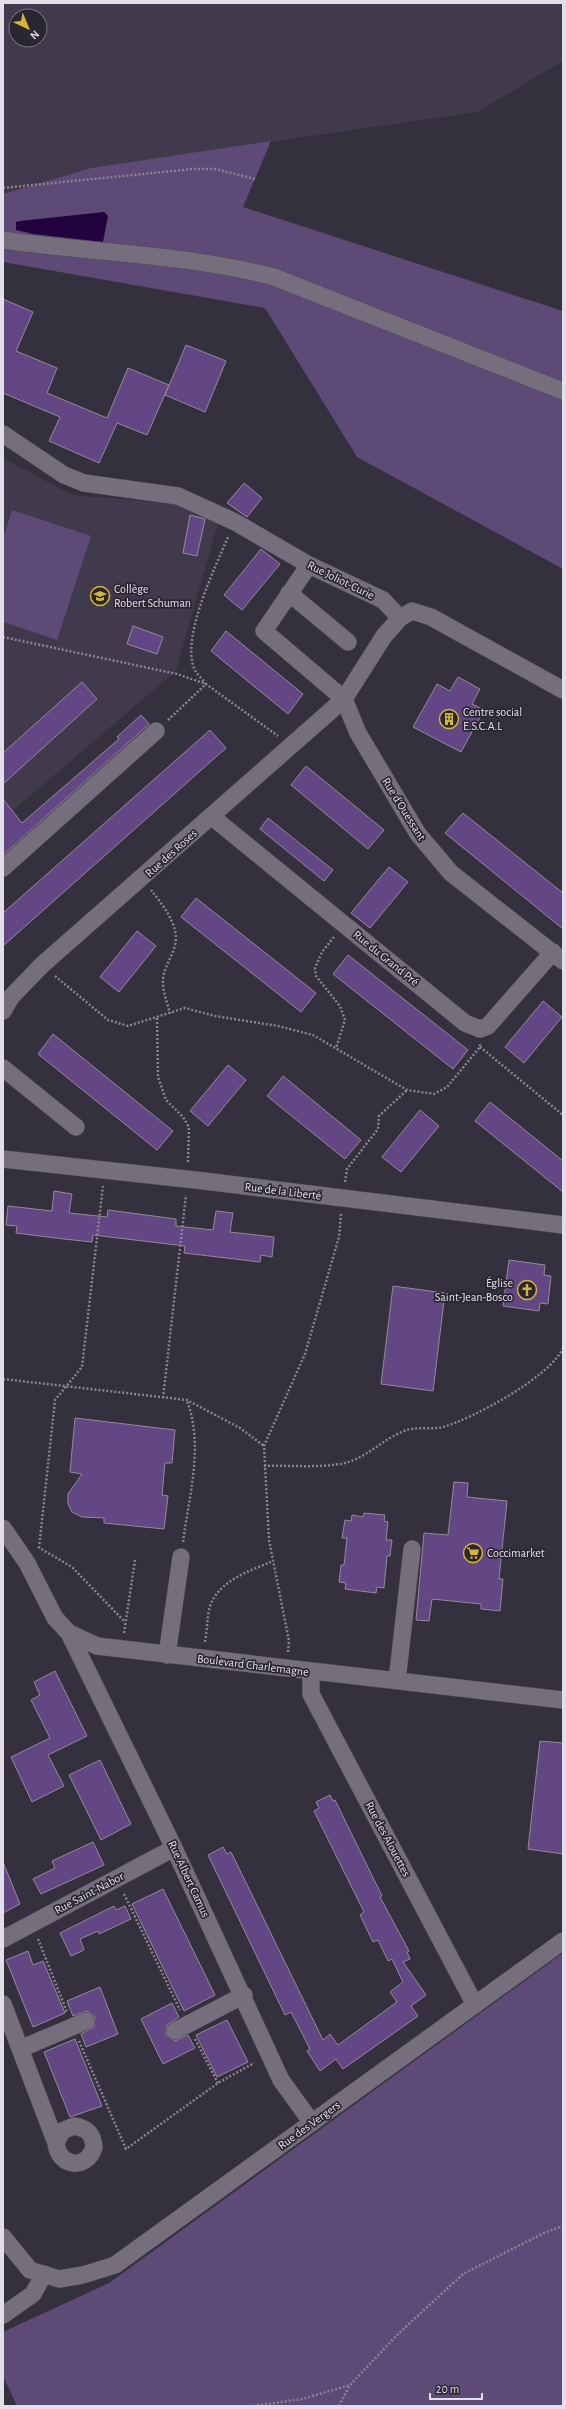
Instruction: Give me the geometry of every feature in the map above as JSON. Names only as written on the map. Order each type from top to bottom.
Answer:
[{"type":"street","points":[[3,240],[182,260],[249,271],[274,277],[563,391]]},
{"type":"street","name":"Rue Joliot-Curie","points":[[3,434],[64,475],[84,483],[178,496],[235,522],[309,565],[383,600],[400,618]]},
{"type":"street","points":[[309,565],[264,631],[344,699]]},
{"type":"street","points":[[289,593],[348,642]]},
{"type":"street","points":[[400,618],[412,612],[430,617],[563,690]]},
{"type":"street","name":"Rue des Roses","points":[[3,1011],[11,997],[42,965],[142,879],[344,699],[384,636],[400,618]]},
{"type":"street","name":"Rue d'Ouessant","points":[[344,699],[358,733],[418,834],[451,872],[558,956]]},
{"type":"street","points":[[3,868],[156,731]]},
{"type":"street","name":"Rue du Grand Pré","points":[[211,816],[465,1023],[480,1029]]},
{"type":"street","points":[[480,1029],[488,1026],[558,956]]},
{"type":"street","points":[[3,1068],[76,1127]]},
{"type":"street","name":"Rue de la Liberté","points":[[3,1159],[187,1179],[563,1224]]},
{"type":"street","name":"Boulevard Charlemagne","points":[[3,1528],[27,1563],[55,1618],[69,1633],[98,1646],[311,1672],[563,1700]]},
{"type":"street","points":[[397,1681],[412,1549]]},
{"type":"street","points":[[167,1655],[181,1557]]},
{"type":"street","name":"Rue Albert Camus","points":[[69,1633],[244,1995],[281,2080],[312,2123]]},
{"type":"street","name":"Rue des Alouettes","points":[[311,1672],[311,1694],[475,2005]]},
{"type":"street","name":"Rue Saint-Nabor","points":[[3,1939],[174,1848]]},
{"type":"street","name":"Rue des Vergers","points":[[3,2237],[30,2270],[59,2279],[83,2275],[115,2265],[563,1941]]},
{"type":"street","points":[[181,2028],[244,1995]]},
{"type":"street","points":[[3,2004],[53,2136]]},
{"type":"street","points":[[20,2049],[79,2024]]},
{"type":"street","points":[[3,2315],[33,2294],[44,2274]]},
{"type":"path","points":[[3,188],[215,168],[255,179]]},
{"type":"path","points":[[235,522],[199,607],[194,634],[192,658],[196,672],[206,684],[291,746]]},
{"type":"path","points":[[3,637],[178,674],[206,684]]},
{"type":"path","points":[[156,731],[206,684]]},
{"type":"path","points":[[142,879],[165,908],[174,929],[175,944],[165,968],[162,983],[170,1014]]},
{"type":"path","points":[[336,1048],[345,1020],[340,1006],[316,976],[315,968],[322,952],[344,924]]},
{"type":"path","points":[[42,965],[108,1020],[128,1026],[170,1014],[185,1008],[215,1016],[278,1026],[313,1035],[407,1090],[434,1094],[447,1087],[480,1047],[480,1029]]},
{"type":"path","points":[[157,1018],[158,1077],[166,1100],[183,1117],[189,1127],[187,1179],[164,1398]]},
{"type":"path","points":[[480,1047],[563,1115]]},
{"type":"path","points":[[286,1668],[289,1641],[269,1540],[264,1446],[305,1354],[339,1237],[342,1198],[347,1169],[378,1129],[379,1116],[407,1090]]},
{"type":"path","points":[[39,1548],[56,1400],[82,1367],[104,1170]]},
{"type":"path","points":[[264,1466],[340,1464],[362,1457],[392,1436],[406,1430],[443,1427],[492,1406],[530,1383],[563,1348]]},
{"type":"path","points":[[3,1379],[187,1400],[240,1428],[264,1446]]},
{"type":"path","points":[[181,1557],[195,1452],[196,1432],[187,1400]]},
{"type":"path","points":[[18,1550],[31,1542],[72,1567],[125,1622]]},
{"type":"path","points":[[122,1650],[135,1560]]},
{"type":"path","points":[[203,1659],[209,1609],[217,1594],[237,1576],[273,1561]]},
{"type":"path","points":[[117,1878],[181,2028],[218,2083]]},
{"type":"path","points":[[32,1924],[79,2024],[126,2149],[218,2083],[270,2054]]},
{"type":"path","points":[[339,2406],[350,2385],[397,2335],[463,2274],[546,2232],[563,2226]]},
{"type":"path","points":[[253,2406],[302,2399],[350,2385]]},
{"type":"shaded area","points":[[3,3],[563,3],[563,61],[477,112],[91,168],[3,194]]},
{"type":"shaded area","points":[[271,141],[243,207],[563,311],[563,569],[357,457],[265,308],[3,262],[3,194],[91,168]]},
{"type":"shaded area","points":[[104,212],[108,216],[103,242],[33,234],[16,230],[16,222],[20,221]]},
{"type":"shaded area","name":"Collège Robert Schuman","points":[[3,458],[72,495],[173,503],[219,520],[176,671],[3,819]]},
{"type":"shaded area","points":[[12,510],[91,536],[57,640],[3,622],[3,538]]},
{"type":"shaded area","points":[[563,1953],[563,2406],[17,2406],[3,2376],[3,2332],[109,2283]]},
{"type":"building","points":[[3,299],[33,312],[16,351],[57,368],[47,393],[107,418],[128,368],[169,385],[147,435],[117,423],[99,463],[49,441],[60,417],[3,393]]},
{"type":"building","points":[[186,345],[226,361],[205,412],[165,395]]},
{"type":"building","points":[[244,483],[262,498],[247,517],[227,503]]},
{"type":"building","points":[[190,515],[205,519],[197,556],[183,553]]},
{"type":"building","points":[[261,549],[280,564],[242,610],[224,595]]},
{"type":"building","points":[[133,626],[163,637],[157,654],[127,644]]},
{"type":"building","points":[[226,631],[303,694],[288,714],[211,651]]},
{"type":"building","name":"Centre social E.S.C.A.L","points":[[458,677],[480,689],[472,704],[484,710],[461,752],[413,727],[437,684],[450,691]]},
{"type":"building","points":[[82,682],[97,699],[3,784],[3,753]]},
{"type":"building","points":[[141,715],[149,724],[3,855],[3,799],[22,823],[119,739],[117,737]]},
{"type":"building","points":[[210,730],[226,748],[3,946],[3,913]]},
{"type":"building","points":[[306,766],[384,830],[368,849],[291,785]]},
{"type":"building","points":[[463,813],[563,893],[563,929],[445,833]]},
{"type":"building","points":[[268,818],[333,870],[324,881],[260,829]]},
{"type":"building","points":[[389,867],[408,882],[370,928],[351,913]]},
{"type":"building","points":[[196,898],[316,993],[301,1012],[181,917]]},
{"type":"building","points":[[137,931],[156,946],[119,992],[100,977]]},
{"type":"building","points":[[348,955],[468,1050],[453,1069],[333,974]]},
{"type":"building","points":[[543,1001],[562,1017],[524,1063],[505,1047]]},
{"type":"building","points":[[53,1034],[173,1131],[157,1150],[38,1054]]},
{"type":"building","points":[[228,1065],[246,1080],[208,1126],[190,1111]]},
{"type":"building","points":[[283,1076],[361,1140],[345,1159],[267,1096]]},
{"type":"building","points":[[490,1102],[563,1161],[563,1192],[475,1121]]},
{"type":"building","points":[[420,1110],[439,1126],[401,1172],[382,1157]]},
{"type":"building","points":[[54,1191],[72,1194],[69,1213],[107,1217],[108,1210],[176,1219],[176,1226],[213,1230],[216,1211],[233,1213],[230,1232],[274,1237],[272,1257],[261,1255],[260,1262],[184,1253],[185,1246],[93,1235],[92,1242],[64,1239],[16,1233],[17,1226],[6,1225],[8,1206],[52,1211]]},
{"type":"building","name":"Église Saint-Jean-Bosco","points":[[509,1260],[545,1265],[544,1275],[551,1276],[548,1304],[540,1303],[539,1311],[503,1306]]},
{"type":"building","points":[[393,1286],[445,1293],[433,1391],[381,1384]]},
{"type":"building","points":[[75,1418],[175,1430],[172,1463],[165,1463],[162,1495],[168,1496],[164,1529],[104,1523],[104,1518],[82,1517],[72,1512],[68,1504],[68,1494],[82,1474],[70,1472]]},
{"type":"building","points":[[454,1482],[468,1483],[467,1497],[507,1501],[499,1579],[503,1579],[500,1611],[481,1609],[481,1604],[432,1599],[429,1621],[416,1620],[424,1533],[448,1535]]},
{"type":"building","points":[[364,1513],[385,1515],[384,1521],[388,1522],[386,1540],[392,1540],[390,1556],[387,1556],[384,1588],[377,1587],[376,1593],[345,1589],[346,1583],[339,1582],[341,1565],[344,1565],[347,1538],[342,1538],[345,1520],[351,1521],[352,1515],[363,1517]]},
{"type":"building","points":[[55,1671],[87,1736],[48,1755],[64,1786],[32,1802],[11,1757],[50,1738],[31,1700],[40,1695],[34,1682]]},
{"type":"building","points":[[540,1741],[563,1743],[563,1854],[528,1849]]},
{"type":"building","points":[[100,1760],[131,1824],[101,1840],[69,1775]]},
{"type":"building","points":[[330,1795],[333,1801],[335,1800],[382,1896],[380,1897],[409,1951],[407,1952],[410,1959],[403,1962],[426,1995],[411,2006],[418,2016],[343,2069],[336,2059],[320,2071],[307,2051],[310,2049],[291,2012],[285,2015],[208,1855],[223,1847],[227,1854],[231,1852],[323,2040],[330,2034],[338,2045],[397,2002],[390,1992],[403,1982],[392,1959],[388,1961],[378,1940],[373,1942],[360,1915],[364,1912],[314,1811],[319,1808],[316,1802]]},
{"type":"building","points":[[93,1842],[104,1865],[41,1894],[33,1879],[55,1868],[52,1861]]},
{"type":"building","points":[[3,1862],[20,1904],[3,1913]]},
{"type":"building","points":[[163,1889],[215,1995],[184,2011],[132,1904]]},
{"type":"building","points":[[114,1906],[116,1910],[125,1906],[131,1919],[99,1934],[98,1931],[80,1939],[84,1950],[71,1956],[60,1933]]},
{"type":"building","points":[[28,1951],[33,1965],[43,1961],[65,2013],[33,2027],[6,1960]]},
{"type":"building","points":[[100,1987],[118,2034],[86,2047],[81,2034],[94,2027],[95,2017],[87,2011],[73,2016],[67,2001]]},
{"type":"building","points":[[172,2003],[179,2017],[167,2025],[166,2035],[175,2041],[188,2035],[195,2048],[163,2064],[141,2019]]},
{"type":"building","points":[[227,2020],[248,2062],[217,2077],[196,2035]]},
{"type":"building","points":[[75,2039],[102,2106],[70,2117],[44,2052]]},
{"type":"place","name":"Collège Robert Schuman","points":[[100,596]]},
{"type":"place","name":"Centre social E.S.C.A.L","points":[[449,719]]},
{"type":"place","name":"Église Saint-Jean-Bosco","points":[[527,1290]]},
{"type":"place","name":"Coccimarket","points":[[473,1553]]}]
